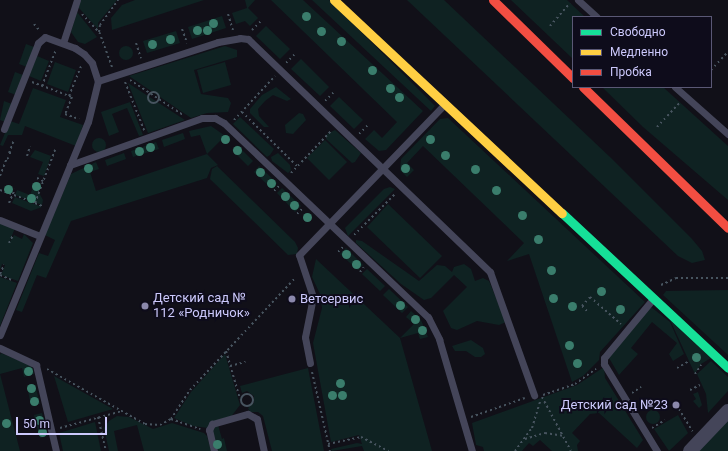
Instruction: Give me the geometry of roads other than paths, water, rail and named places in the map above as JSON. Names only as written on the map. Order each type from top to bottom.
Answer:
[{"type":"street","points":[[334,0],[728,368]]},
{"type":"street","points":[[493,0],[572,77]]},
{"type":"street","points":[[584,88],[728,228]]},
{"type":"street","points":[[690,451],[728,411]]},
{"type":"lane","points":[[578,0],[596,16]]},
{"type":"lane","points":[[61,42],[76,3]]},
{"type":"lane","points":[[0,335],[88,122],[98,81],[92,63],[85,56],[61,42],[45,37],[38,42],[4,129]]},
{"type":"lane","points":[[98,81],[218,42],[240,38],[248,39],[283,67],[337,125],[490,272],[534,395]]},
{"type":"lane","points":[[676,88],[728,134]]},
{"type":"lane","points":[[310,363],[305,338],[313,297],[299,255],[444,104]]},
{"type":"lane","points":[[70,165],[202,118],[215,118],[228,126],[329,224],[423,311],[433,325],[472,451]]},
{"type":"lane","points":[[0,220],[40,236]]},
{"type":"lane","points":[[654,298],[606,353],[604,364],[657,451]]},
{"type":"lane","points":[[0,348],[36,365],[56,451]]},
{"type":"lane","points":[[214,451],[209,430],[212,424],[252,415],[257,419],[264,451]]},
{"type":"place","name":"Ветсервис","points":[[292,299]]},
{"type":"place","name":"Детский сад № 112 «Родничок»","points":[[145,306]]},
{"type":"place","name":"Детский сад №23","points":[[676,405]]}]
